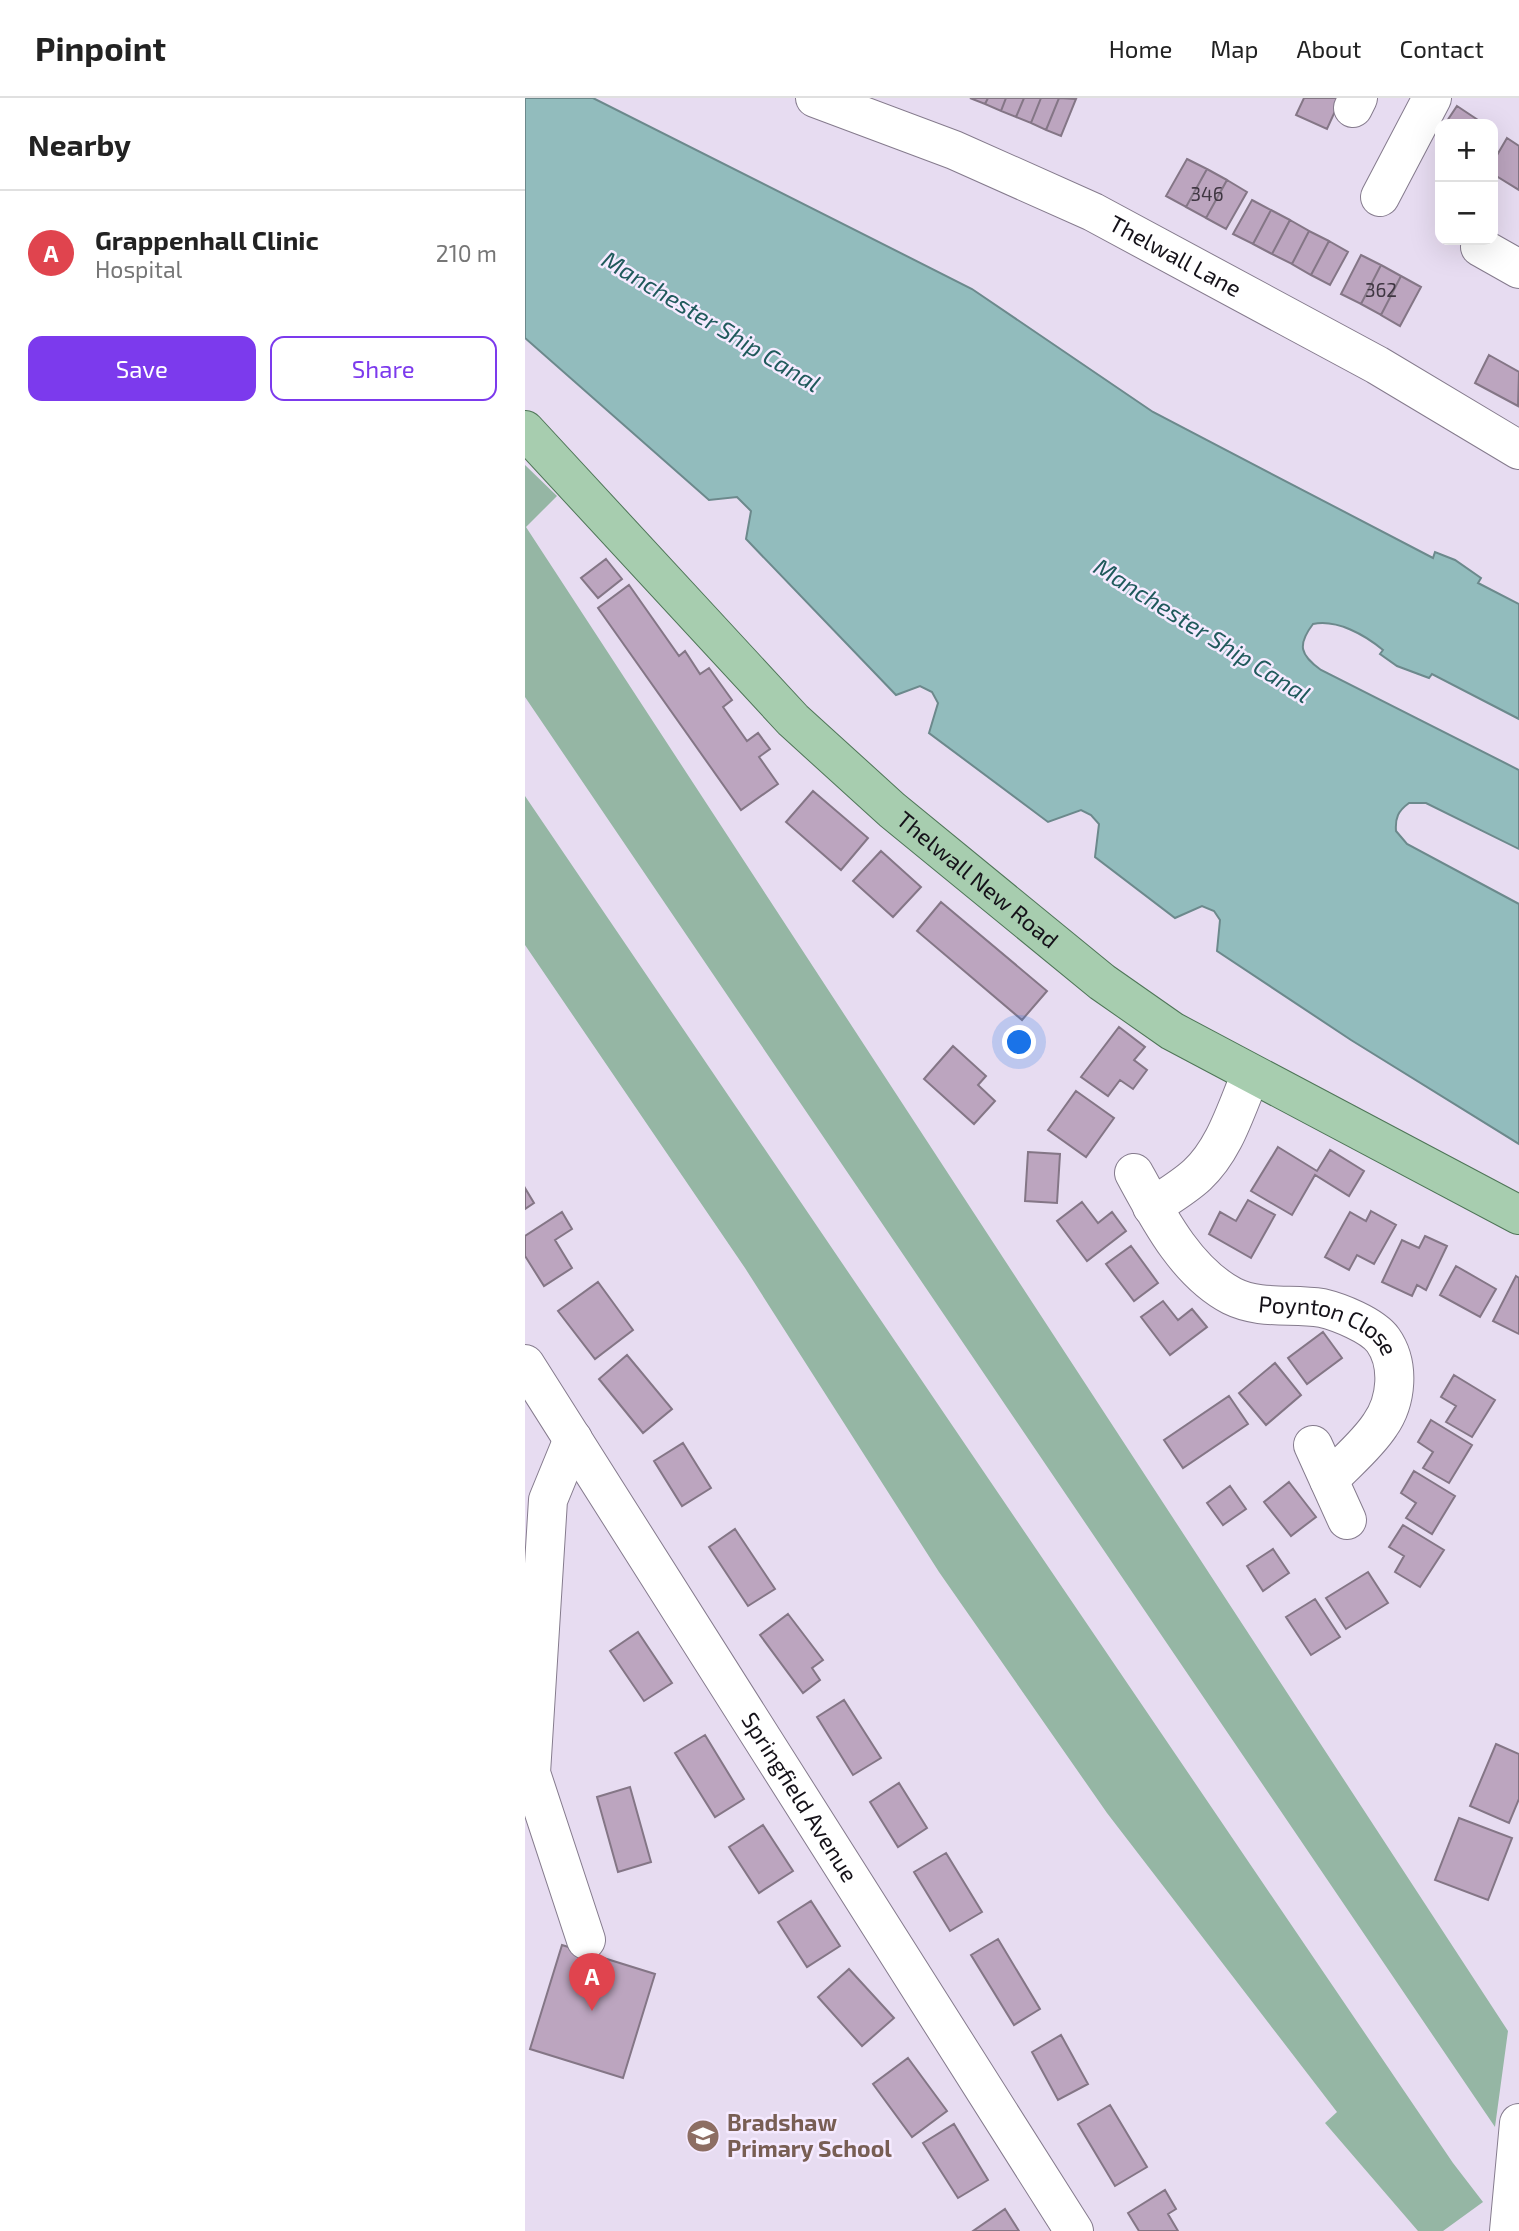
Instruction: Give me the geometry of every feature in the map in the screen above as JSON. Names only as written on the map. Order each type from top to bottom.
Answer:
[{"type":"main road","name":"Thelwall New Road","points":[[525,430],[793,720],[892,810],[1102,982],[1172,1031],[1519,1215]]},
{"type":"street","name":"Thelwall Lane","points":[[815,98],[1013,174],[1093,212],[1366,359],[1519,450]]},
{"type":"street","points":[[1380,197],[1432,98]]},
{"type":"street","points":[[1480,247],[1519,269]]},
{"type":"street","points":[[1152,1208],[1196,1176],[1211,1160],[1225,1136],[1251,1074]]},
{"type":"street","name":"Poynton Close","points":[[1134,1173],[1152,1208],[1206,1279],[1234,1297],[1258,1304],[1322,1308],[1356,1320],[1382,1338],[1395,1369],[1393,1396],[1381,1424],[1329,1480]]},
{"type":"street","name":"Springfield Avenue","points":[[525,1364],[1074,2231]]},
{"type":"street","points":[[573,1438],[548,1500],[531,1773],[586,1940]]},
{"type":"street","points":[[1313,1445],[1347,1520]]},
{"type":"street","points":[[1509,2231],[1519,2123]]},
{"type":"shaded area","points":[[525,465],[557,496],[526,527],[1508,2031],[1495,2127],[525,697]]},
{"type":"shaded area","points":[[525,796],[1453,2163],[1483,2202],[1443,2231],[1418,2231],[1325,2123],[1337,2112],[1107,1813],[939,1572],[745,1268],[525,945]]},
{"type":"water","name":"Manchester Ship Canal","points":[[525,98],[593,98],[972,289],[1153,412],[1433,558],[1435,552],[1455,560],[1481,578],[1478,583],[1519,604],[1519,719],[1432,674],[1429,678],[1397,666],[1380,654],[1383,650],[1376,644],[1341,626],[1313,624],[1305,638],[1303,649],[1321,670],[1519,770],[1519,849],[1426,803],[1409,803],[1400,812],[1396,831],[1407,844],[1519,904],[1519,1144],[1351,1040],[1217,951],[1220,920],[1214,911],[1202,906],[1175,918],[1095,857],[1099,824],[1091,815],[1081,810],[1048,822],[929,733],[938,703],[932,692],[920,686],[896,695],[746,539],[751,511],[737,497],[709,500],[525,338]]},
{"type":"building","points":[[970,98],[988,98],[985,104]]},
{"type":"building","points":[[988,98],[1006,98],[1001,111],[985,104]]},
{"type":"building","points":[[1006,98],[1024,98],[1016,117],[1001,111]]},
{"type":"building","points":[[1024,98],[1041,98],[1031,123],[1016,117]]},
{"type":"building","points":[[1041,98],[1059,98],[1046,130],[1031,123]]},
{"type":"building","points":[[1059,98],[1076,99],[1061,136],[1046,130]]},
{"type":"building","points":[[1304,98],[1341,98],[1327,129],[1296,115]]},
{"type":"building","points":[[1457,106],[1476,119],[1448,119]]},
{"type":"building","points":[[1507,138],[1519,146],[1519,190],[1498,177],[1498,153]]},
{"type":"building","points":[[1187,159],[1207,169],[1186,207],[1166,196]]},
{"type":"building","points":[[1207,169],[1227,180],[1206,218],[1186,207]]},
{"type":"building","points":[[1227,180],[1247,192],[1226,229],[1206,218]]},
{"type":"building","points":[[1252,200],[1271,210],[1253,244],[1233,234]]},
{"type":"building","points":[[1271,210],[1290,220],[1272,254],[1253,244]]},
{"type":"building","points":[[1290,220],[1309,231],[1292,264],[1272,254]]},
{"type":"building","points":[[1309,231],[1329,241],[1311,275],[1292,264]]},
{"type":"building","points":[[1329,241],[1348,252],[1330,285],[1311,275]]},
{"type":"building","points":[[1361,255],[1381,265],[1361,304],[1341,294]]},
{"type":"building","points":[[1381,265],[1401,276],[1381,315],[1361,304]]},
{"type":"building","points":[[1401,276],[1421,287],[1400,326],[1381,315]]},
{"type":"building","points":[[1489,355],[1519,372],[1518,406],[1475,383]]},
{"type":"building","points":[[606,559],[622,579],[598,598],[581,578]]},
{"type":"building","points":[[629,585],[679,656],[685,651],[700,674],[709,668],[732,700],[723,707],[747,741],[758,733],[770,749],[759,757],[778,784],[741,810],[598,608]]},
{"type":"building","points":[[813,791],[868,838],[841,870],[786,822]]},
{"type":"building","points":[[881,851],[921,887],[893,917],[853,881]]},
{"type":"building","points":[[941,902],[1047,991],[1022,1020],[917,931]]},
{"type":"building","points":[[1119,1027],[1145,1047],[1134,1060],[1147,1070],[1133,1089],[1120,1080],[1108,1096],[1081,1077]]},
{"type":"building","points":[[953,1046],[986,1076],[978,1085],[995,1101],[974,1124],[924,1079]]},
{"type":"building","points":[[1076,1091],[1114,1118],[1086,1157],[1048,1130]]},
{"type":"building","points":[[1278,1147],[1317,1171],[1330,1150],[1364,1171],[1349,1196],[1315,1175],[1292,1215],[1251,1191]]},
{"type":"building","points":[[1028,1152],[1060,1154],[1057,1203],[1025,1201]]},
{"type":"building","points":[[525,1188],[534,1203],[525,1209]]},
{"type":"building","points":[[1248,1200],[1275,1215],[1251,1258],[1209,1234],[1220,1212],[1236,1221]]},
{"type":"building","points":[[1082,1202],[1098,1223],[1112,1212],[1126,1231],[1087,1261],[1057,1221]]},
{"type":"building","points":[[1371,1211],[1396,1225],[1374,1264],[1357,1255],[1349,1270],[1325,1257],[1350,1212],[1366,1221]]},
{"type":"building","points":[[562,1212],[572,1229],[555,1240],[572,1268],[544,1286],[525,1256],[525,1236]]},
{"type":"building","points":[[1425,1236],[1447,1246],[1426,1290],[1417,1285],[1412,1296],[1382,1282],[1402,1240],[1419,1248]]},
{"type":"building","points":[[1131,1246],[1158,1283],[1134,1301],[1106,1264]]},
{"type":"building","points":[[1456,1266],[1496,1289],[1480,1317],[1440,1295]]},
{"type":"building","points":[[1516,1276],[1519,1278],[1519,1334],[1493,1321]]},
{"type":"building","points":[[598,1282],[633,1330],[595,1359],[558,1311]]},
{"type":"building","points":[[1163,1301],[1178,1320],[1192,1309],[1207,1327],[1170,1355],[1141,1317]]},
{"type":"building","points":[[1323,1332],[1342,1358],[1307,1384],[1288,1358]]},
{"type":"building","points":[[627,1355],[672,1409],[643,1433],[599,1379]]},
{"type":"building","points":[[1275,1363],[1301,1395],[1266,1425],[1239,1393]]},
{"type":"building","points":[[1454,1375],[1495,1400],[1472,1437],[1446,1422],[1456,1406],[1441,1397]]},
{"type":"building","points":[[1229,1396],[1248,1424],[1183,1468],[1164,1440]]},
{"type":"building","points":[[1431,1420],[1472,1445],[1449,1483],[1423,1468],[1433,1452],[1418,1442]]},
{"type":"building","points":[[683,1443],[711,1488],[682,1506],[654,1461]]},
{"type":"building","points":[[1414,1471],[1455,1496],[1432,1534],[1406,1518],[1416,1503],[1401,1493]]},
{"type":"building","points":[[1289,1482],[1316,1517],[1291,1536],[1264,1502]]},
{"type":"building","points":[[1230,1486],[1246,1509],[1223,1525],[1207,1503]]},
{"type":"building","points":[[1403,1525],[1444,1550],[1420,1587],[1395,1572],[1404,1556],[1389,1547]]},
{"type":"building","points":[[735,1529],[775,1589],[748,1606],[709,1547]]},
{"type":"building","points":[[1273,1549],[1289,1573],[1263,1591],[1247,1566]]},
{"type":"building","points":[[1368,1572],[1388,1603],[1346,1629],[1326,1598]]},
{"type":"building","points":[[1315,1599],[1340,1637],[1311,1655],[1286,1617]]},
{"type":"building","points":[[788,1614],[823,1660],[812,1668],[820,1680],[803,1693],[760,1635]]},
{"type":"building","points":[[638,1632],[672,1683],[644,1701],[610,1651]]},
{"type":"building","points":[[844,1700],[881,1758],[853,1775],[817,1717]]},
{"type":"building","points":[[705,1735],[744,1799],[715,1817],[675,1753]]},
{"type":"building","points":[[1496,1744],[1519,1754],[1519,1799],[1509,1823],[1470,1806]]},
{"type":"building","points":[[899,1783],[927,1828],[898,1847],[870,1802]]},
{"type":"building","points":[[630,1787],[651,1862],[618,1872],[597,1797]]},
{"type":"building","points":[[1459,1818],[1512,1838],[1488,1900],[1435,1880]]},
{"type":"building","points":[[763,1825],[793,1871],[759,1893],[729,1847]]},
{"type":"building","points":[[946,1853],[982,1912],[950,1931],[914,1872]]},
{"type":"building","points":[[811,1901],[840,1946],[807,1967],[778,1922]]},
{"type":"building","points":[[998,1939],[1040,2009],[1014,2025],[971,1955]]},
{"type":"building","points":[[562,1945],[655,1974],[623,2078],[530,2049]]},
{"type":"building","points":[[849,1969],[894,2018],[862,2046],[818,1997]]},
{"type":"building","points":[[1061,2035],[1088,2084],[1058,2100],[1032,2052]]},
{"type":"building","points":[[908,2058],[947,2111],[912,2137],[873,2084]]},
{"type":"building","points":[[1110,2105],[1147,2167],[1115,2186],[1078,2124]]},
{"type":"building","points":[[954,2124],[988,2180],[958,2198],[923,2143]]},
{"type":"building","points":[[1165,2190],[1176,2209],[1168,2214],[1178,2231],[1139,2231],[1128,2213]]},
{"type":"building","points":[[1005,2209],[1019,2231],[973,2231]]},
{"type":"place","name":"Grappenhall Clinic","points":[[592,2011]]},
{"type":"place","name":"Bradshaw Primary School","points":[[703,2136]]}]
